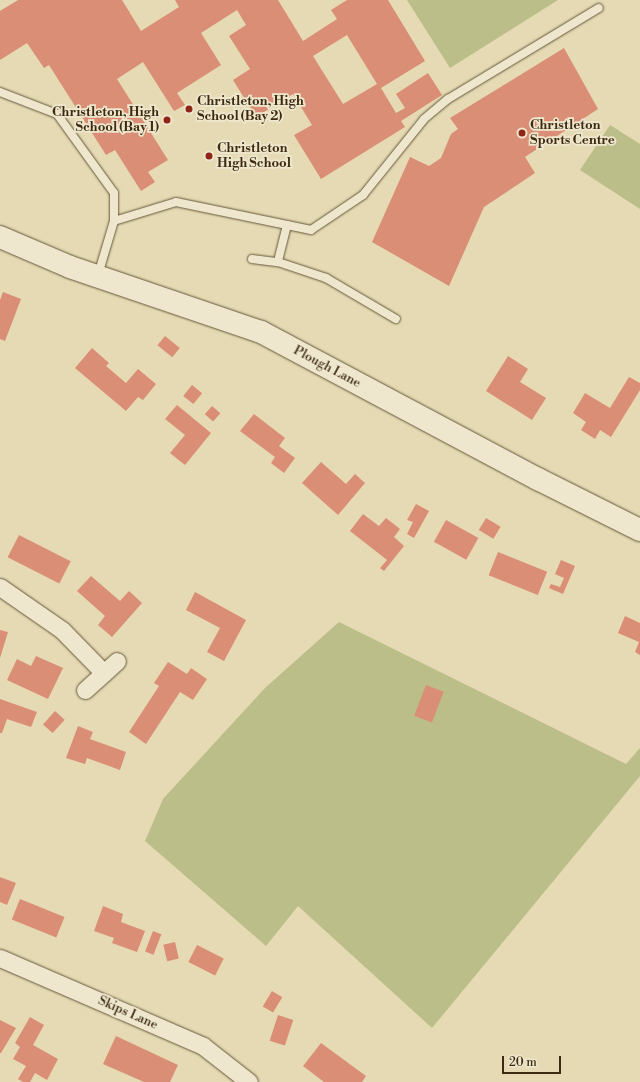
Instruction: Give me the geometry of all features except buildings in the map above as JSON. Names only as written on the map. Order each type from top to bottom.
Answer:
[{"type":"street","name":"Plough Lane","points":[[0,237],[70,267],[261,332],[538,479],[640,530]]},
{"type":"street","points":[[0,587],[62,630],[104,673]]},
{"type":"street","points":[[85,690],[117,661]]},
{"type":"street","name":"Skips Lane","points":[[0,958],[203,1046],[249,1082]]},
{"type":"lane","points":[[114,221],[176,202],[311,230],[363,195],[424,119],[448,99],[599,8]]},
{"type":"lane","points":[[0,92],[57,114],[114,193],[114,221],[97,276]]},
{"type":"lane","points":[[278,262],[287,225]]},
{"type":"lane","points":[[252,259],[278,262],[326,278],[396,319]]},
{"type":"green space","points":[[407,0],[558,0],[450,68]]},
{"type":"green space","points":[[610,125],[640,144],[640,209],[580,170]]},
{"type":"green space","points":[[339,622],[626,764],[640,748],[640,776],[432,1028],[298,906],[266,946],[145,841],[163,799],[265,688]]},
{"type":"place","name":"Christleton, High School (Bay 2)","points":[[189,109]]},
{"type":"place","name":"Christleton, High School (Bay 1)","points":[[167,120]]},
{"type":"place","name":"Christleton Sports Centre","points":[[522,133]]},
{"type":"place","name":"Christleton High School","points":[[209,156]]}]
